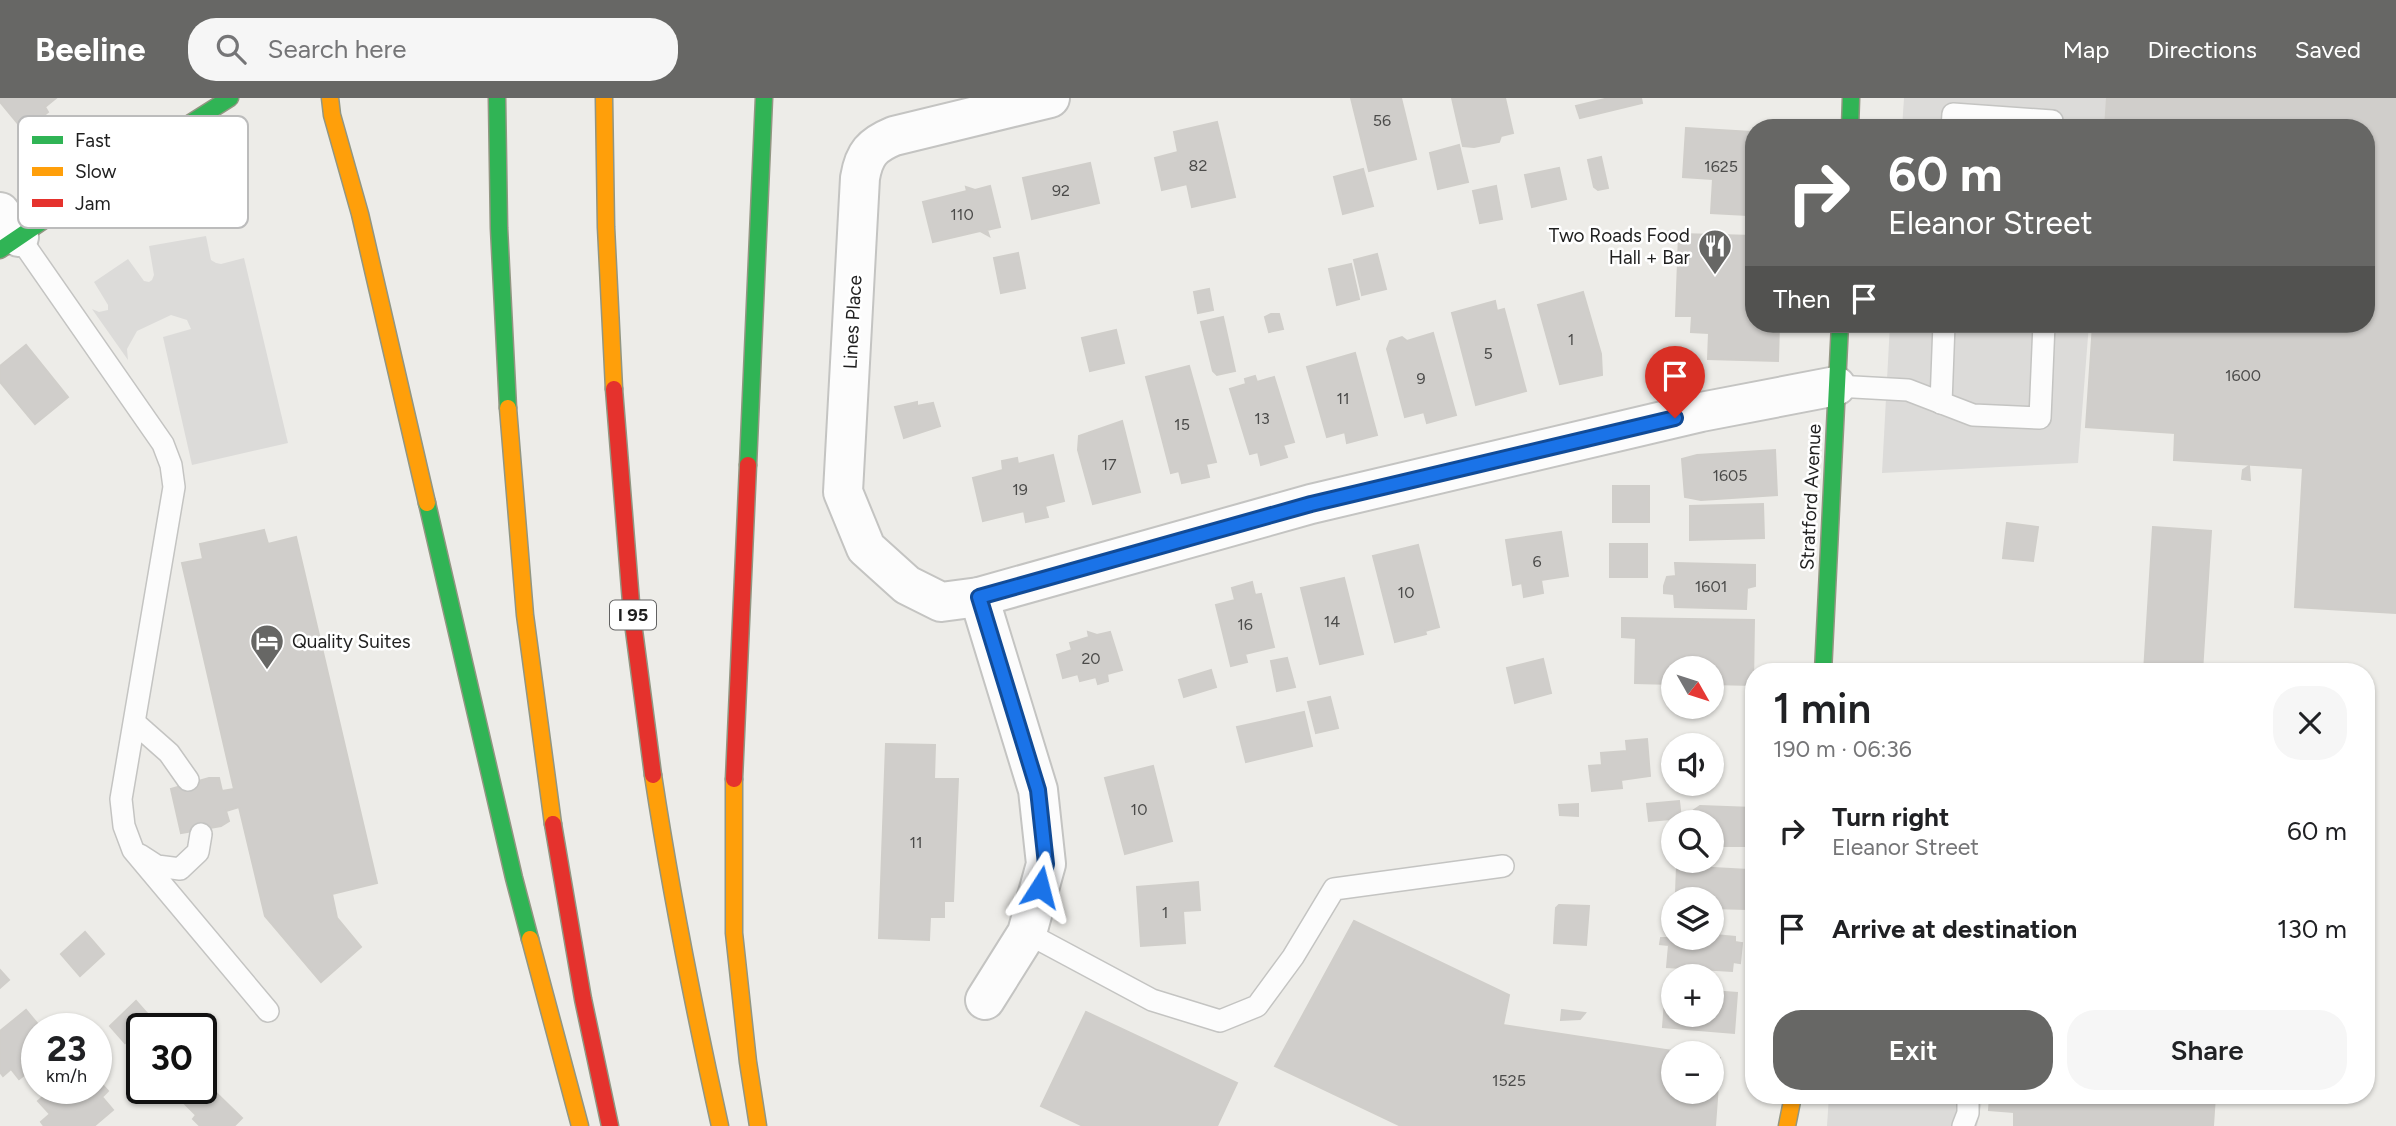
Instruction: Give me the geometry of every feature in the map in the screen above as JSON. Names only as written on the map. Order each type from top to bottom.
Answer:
[{"type":"main road","points":[[200,116],[230,98]]},
{"type":"main road","points":[[330,98],[332,115],[360,214],[514,878],[580,1126]]},
{"type":"main road","points":[[497,98],[500,292],[510,445],[529,649],[554,835],[610,1126]]},
{"type":"main road","name":"I 95","points":[[604,98],[608,306],[628,578],[663,842],[687,974],[720,1126]]},
{"type":"main road","points":[[758,1126],[734,933],[734,791],[764,98]]},
{"type":"main road","points":[[1850,119],[1851,98]]},
{"type":"main road","name":"Stratford Avenue","points":[[1823,663],[1839,333]]},
{"type":"main road","points":[[1787,1126],[1791,1104]]},
{"type":"street","name":"Lines Place","points":[[1050,98],[894,136],[878,142],[863,163],[843,492],[866,548],[906,586],[941,602],[979,597],[1311,504],[1701,412],[1836,386]]},
{"type":"street","points":[[979,597],[1038,790],[1046,864],[1027,933],[985,1000]]},
{"type":"lane","points":[[1953,119],[1953,114],[2024,119]]},
{"type":"lane","points":[[6,233],[163,444],[171,465],[174,487],[121,799],[124,826],[133,850],[268,1011]]},
{"type":"lane","points":[[1941,403],[1944,333]]},
{"type":"lane","points":[[1836,386],[1908,390],[1973,415],[2040,418],[2044,333]]},
{"type":"lane","points":[[135,723],[169,753],[188,780]]},
{"type":"lane","points":[[133,850],[157,866],[180,869],[198,852],[201,834]]},
{"type":"lane","points":[[1027,933],[1152,1000],[1220,1021],[1257,1006],[1293,957],[1334,889],[1503,866]]},
{"type":"lane","points":[[1963,1126],[1968,1104]]},
{"type":"shaded area","points":[[1904,98],[2108,98],[2107,119],[1903,119]]},
{"type":"shaded area","points":[[206,236],[211,260],[216,263],[244,258],[288,443],[192,465],[163,337],[191,329],[187,320],[171,315],[137,331],[127,349],[128,360],[92,309],[99,312],[108,310],[108,305],[94,282],[128,259],[144,281],[149,282],[154,275],[149,246]]},
{"type":"shaded area","points":[[1890,333],[2088,333],[2078,463],[1882,473]]},
{"type":"shaded area","points":[[1828,1104],[1981,1104],[1977,1126],[1827,1126]]},
{"type":"building","points":[[0,98],[56,98],[45,107],[48,112],[43,116],[18,116],[18,124],[0,102]]},
{"type":"building","points":[[1351,98],[1401,98],[1416,159],[1369,171]]},
{"type":"building","points":[[1452,98],[1505,98],[1513,133],[1501,136],[1499,142],[1474,147],[1463,146]]},
{"type":"building","points":[[1609,98],[1641,98],[1642,103],[1580,118],[1576,106]]},
{"type":"building","points":[[2107,98],[2396,98],[2396,613],[2295,607],[2303,468],[2174,460],[2175,433],[2086,427],[2092,333],[2375,333],[2375,119],[2106,119]]},
{"type":"building","points":[[1217,122],[1235,197],[1192,207],[1187,184],[1162,190],[1155,158],[1178,152],[1174,132]]},
{"type":"building","points":[[1686,128],[1745,132],[1745,215],[1711,213],[1713,179],[1683,177]]},
{"type":"building","points":[[1459,145],[1468,182],[1438,189],[1430,153]]},
{"type":"building","points":[[1601,157],[1608,188],[1598,190],[1594,187],[1588,160]]},
{"type":"building","points":[[1090,163],[1099,203],[1032,219],[1023,178]]},
{"type":"building","points":[[1559,168],[1566,199],[1532,207],[1525,175]]},
{"type":"building","points":[[1363,169],[1373,206],[1343,214],[1334,177]]},
{"type":"building","points":[[990,186],[1000,227],[987,230],[989,236],[980,231],[933,242],[923,202],[967,191],[966,187],[975,190]]},
{"type":"building","points":[[1496,186],[1502,219],[1480,223],[1473,191]]},
{"type":"building","name":"Two Roads Food Hall + Bar","points":[[1679,234],[1745,236],[1745,333],[1779,333],[1778,361],[1708,359],[1709,333],[1691,332],[1692,316],[1676,316]]},
{"type":"building","points":[[1018,253],[1025,288],[1001,293],[994,258]]},
{"type":"building","points":[[1377,254],[1386,289],[1362,295],[1354,260]]},
{"type":"building","points":[[1351,264],[1359,299],[1337,305],[1329,269]]},
{"type":"building","points":[[1209,289],[1213,310],[1198,313],[1194,292]]},
{"type":"building","points":[[1583,292],[1601,354],[1602,375],[1560,384],[1538,305]]},
{"type":"building","points":[[1495,301],[1497,311],[1504,309],[1526,391],[1476,405],[1452,313]]},
{"type":"building","points":[[1279,314],[1283,329],[1269,332],[1265,317]]},
{"type":"building","points":[[1223,317],[1235,371],[1217,375],[1213,371],[1201,322]]},
{"type":"building","points":[[1116,330],[1124,363],[1090,371],[1082,338]]},
{"type":"building","points":[[1433,333],[1456,415],[1427,423],[1424,412],[1405,417],[1387,349],[1390,341],[1402,337],[1407,341]]},
{"type":"building","points":[[26,345],[68,397],[35,424],[0,382],[0,366]]},
{"type":"building","points":[[1355,353],[1377,435],[1347,443],[1345,432],[1327,437],[1307,367]]},
{"type":"building","points":[[1189,366],[1216,462],[1206,464],[1209,477],[1182,483],[1179,471],[1171,473],[1146,377]]},
{"type":"building","points":[[1255,376],[1257,382],[1274,377],[1294,442],[1283,445],[1287,457],[1261,465],[1258,452],[1250,454],[1230,389],[1246,384],[1245,379]]},
{"type":"building","points":[[917,402],[917,406],[933,403],[940,426],[904,438],[895,407]]},
{"type":"building","points":[[1122,421],[1140,492],[1093,504],[1078,450],[1079,436]]},
{"type":"building","points":[[1775,450],[1777,495],[1701,500],[1685,497],[1682,459],[1697,455]]},
{"type":"building","points":[[1053,455],[1064,501],[1045,506],[1048,517],[1026,522],[1024,511],[983,521],[973,478],[1003,470],[1002,461],[1017,458],[1018,464]]},
{"type":"building","points":[[2249,466],[2250,480],[2242,479],[2243,470]]},
{"type":"building","points":[[1613,486],[1649,486],[1649,522],[1613,522]]},
{"type":"building","points":[[1763,504],[1764,538],[1690,540],[1690,506]]},
{"type":"building","points":[[2007,523],[2038,527],[2033,561],[2003,558]]},
{"type":"building","points":[[2153,527],[2211,531],[2203,663],[2145,663]]},
{"type":"building","name":"Quality Suites","points":[[264,530],[268,544],[296,537],[377,883],[332,894],[337,918],[361,947],[321,982],[265,916],[239,807],[226,811],[229,821],[221,826],[181,833],[171,789],[209,778],[219,778],[222,791],[234,789],[182,563],[203,559],[200,544]]},
{"type":"building","points":[[1561,532],[1568,576],[1541,580],[1543,593],[1524,597],[1522,583],[1513,585],[1506,540]]},
{"type":"building","points":[[1610,544],[1647,544],[1647,577],[1610,577]]},
{"type":"building","points":[[1418,545],[1439,627],[1425,631],[1426,634],[1395,642],[1373,556]]},
{"type":"building","points":[[1675,563],[1755,565],[1755,586],[1747,588],[1746,609],[1675,607],[1674,594],[1664,593],[1664,586],[1667,577],[1676,576]]},
{"type":"building","points":[[1344,578],[1363,654],[1320,664],[1301,588]]},
{"type":"building","points":[[1252,582],[1255,595],[1261,594],[1274,647],[1245,654],[1247,662],[1231,666],[1216,605],[1235,600],[1232,588]]},
{"type":"building","points":[[1622,618],[1754,620],[1753,663],[1745,663],[1745,685],[1724,684],[1724,656],[1661,656],[1661,684],[1635,683],[1636,638],[1622,637]]},
{"type":"building","points":[[1088,632],[1097,635],[1110,632],[1122,670],[1107,674],[1108,681],[1098,684],[1096,677],[1080,681],[1078,674],[1063,678],[1057,655],[1072,650],[1070,643],[1089,637]]},
{"type":"building","points":[[1287,658],[1295,687],[1277,691],[1271,661]]},
{"type":"building","points":[[1543,659],[1551,693],[1515,703],[1507,668]]},
{"type":"building","points":[[1211,670],[1216,687],[1184,697],[1179,680]]},
{"type":"building","points":[[1330,697],[1338,728],[1316,733],[1308,702]]},
{"type":"building","points":[[1304,712],[1312,746],[1246,762],[1237,727]]},
{"type":"building","points":[[1647,739],[1650,776],[1621,780],[1622,788],[1592,791],[1589,766],[1602,765],[1601,753],[1627,751],[1626,741]]},
{"type":"building","points":[[886,744],[935,745],[934,779],[958,779],[953,901],[944,901],[944,917],[930,917],[929,940],[879,938]]},
{"type":"building","points":[[1153,766],[1172,841],[1125,854],[1105,778]]},
{"type":"building","points":[[1679,801],[1680,810],[1661,810],[1661,820],[1649,821],[1647,804]]},
{"type":"building","points":[[1578,804],[1578,816],[1560,815],[1559,805]]},
{"type":"building","points":[[1700,806],[1745,808],[1745,846],[1724,846],[1724,810],[1694,810]]},
{"type":"building","points":[[1724,869],[1745,870],[1745,909],[1724,908],[1724,887],[1676,887],[1677,873],[1724,873]]},
{"type":"building","points":[[1198,882],[1200,910],[1183,911],[1185,943],[1141,946],[1137,887]]},
{"type":"building","points":[[1559,905],[1589,906],[1586,945],[1554,943],[1556,908]]},
{"type":"building","points":[[1354,921],[1509,995],[1503,1025],[1661,1049],[1661,1104],[1717,1104],[1715,1126],[1401,1126],[1275,1066]]},
{"type":"building","points":[[85,932],[104,954],[80,976],[61,954]]},
{"type":"building","points":[[1724,936],[1735,937],[1735,942],[1742,943],[1740,963],[1733,962],[1732,971],[1724,971],[1724,964],[1667,964],[1669,950],[1724,950]]},
{"type":"building","points":[[0,970],[9,980],[0,988]]},
{"type":"building","points":[[1724,992],[1737,993],[1734,1033],[1663,1027],[1724,1027]]},
{"type":"building","points":[[136,1001],[147,1013],[126,1013],[125,1043],[112,1028],[112,1024]]},
{"type":"building","points":[[1562,1010],[1585,1013],[1580,1019],[1561,1020]]},
{"type":"building","points":[[1086,1012],[1237,1083],[1217,1126],[1083,1126],[1041,1106]]},
{"type":"building","points":[[21,1014],[19,1079],[11,1069],[3,1076],[0,1072],[0,1031]]},
{"type":"building","points":[[217,1094],[242,1118],[234,1126],[200,1126],[193,1119],[196,1115],[185,1104],[217,1104]]},
{"type":"building","points":[[41,1104],[108,1104],[113,1110],[94,1126],[44,1126],[41,1122],[50,1114]]},
{"type":"building","points":[[1989,1104],[2214,1104],[2213,1126],[2014,1126],[2014,1112],[1989,1110]]},
{"type":"traffic: fast","points":[[202,116],[230,98]]},
{"type":"traffic: fast","points":[[497,98],[499,228],[508,408]]},
{"type":"traffic: fast","points":[[748,465],[764,98]]},
{"type":"traffic: fast","points":[[1850,119],[1851,98]]},
{"type":"traffic: fast","points":[[0,250],[32,228]]},
{"type":"traffic: fast","points":[[1823,663],[1840,333]]},
{"type":"traffic: fast","points":[[427,503],[530,939]]},
{"type":"traffic: slow","points":[[330,98],[332,115],[360,214],[427,503]]},
{"type":"traffic: slow","points":[[604,98],[606,227],[614,389]]},
{"type":"traffic: slow","points":[[508,408],[525,615],[553,824]]},
{"type":"traffic: slow","points":[[653,775],[667,863],[720,1126]]},
{"type":"traffic: slow","points":[[734,779],[734,933],[758,1126]]},
{"type":"traffic: slow","points":[[530,939],[580,1126]]},
{"type":"traffic: slow","points":[[1787,1126],[1791,1104]]},
{"type":"traffic: jam","points":[[614,389],[632,615],[653,775]]},
{"type":"traffic: jam","points":[[734,779],[748,465]]},
{"type":"traffic: jam","points":[[553,824],[583,999],[610,1126]]},
{"type":"place","name":"Two Roads Food Hall + Bar","points":[[1715,276]]},
{"type":"place","name":"Quality Suites","points":[[267,671]]},
{"type":"route","points":[[1040,887],[1046,864],[1038,790],[979,597],[1311,504],[1675,418]]}]
